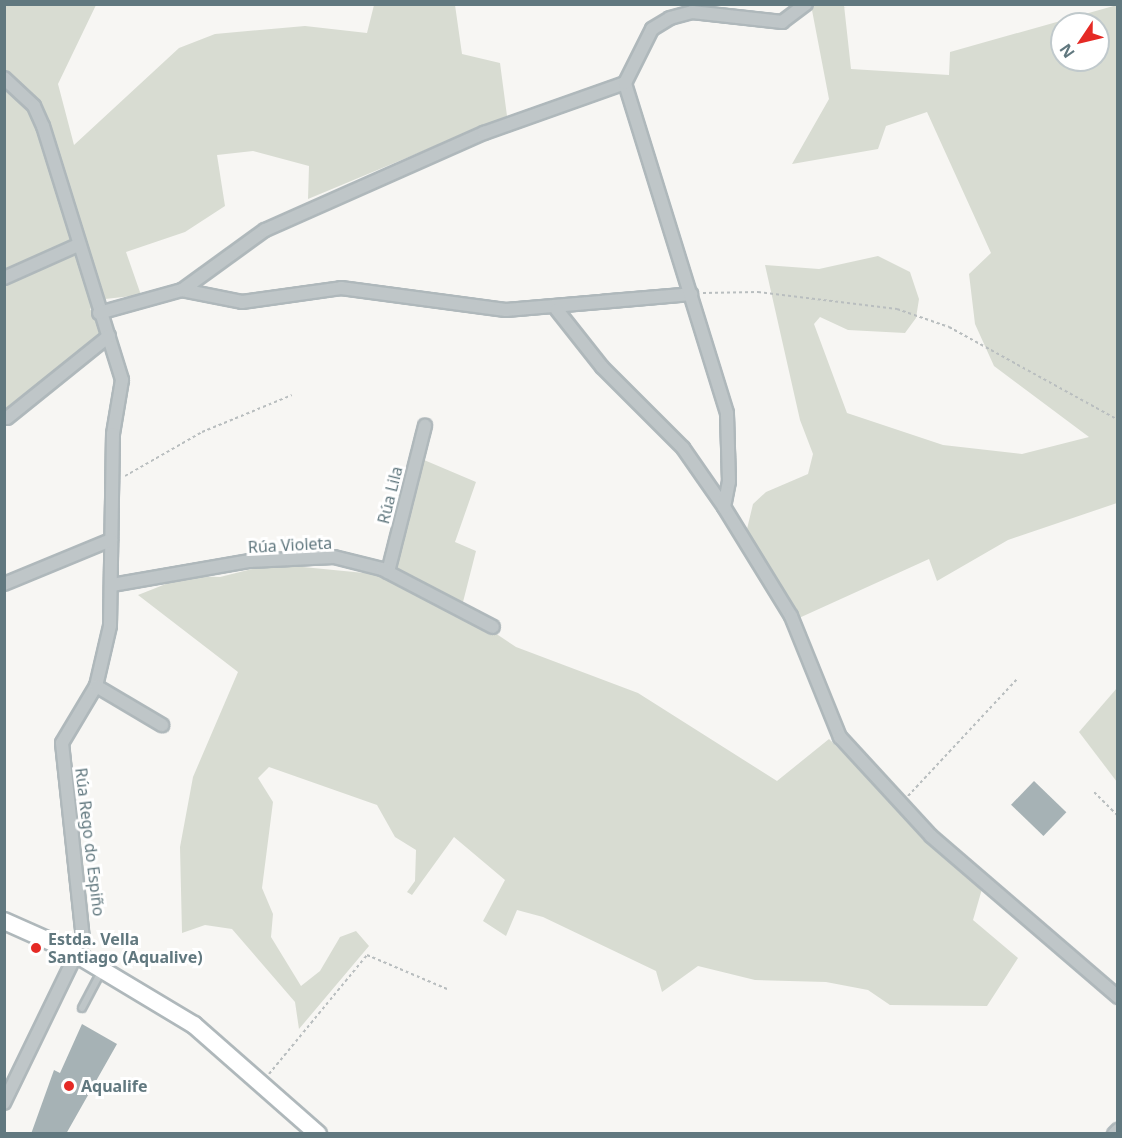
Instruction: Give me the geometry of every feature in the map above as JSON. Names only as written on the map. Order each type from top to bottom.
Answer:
[{"type":"main road","points":[[4,921],[103,969],[194,1024],[318,1134]]},
{"type":"street","points":[[99,313],[182,290],[265,230],[484,133],[625,83],[652,29],[670,18],[692,12],[782,22],[806,4]]},
{"type":"street","name":"Rúa Rego do Espiño","points":[[4,78],[34,106],[43,126],[99,313],[109,336],[122,380],[111,483],[110,626],[96,686],[62,743],[84,919],[79,956],[4,1103]]},
{"type":"street","points":[[625,83],[727,413],[729,482],[724,507]]},
{"type":"street","points":[[4,278],[78,245]]},
{"type":"street","points":[[182,290],[242,302],[341,288],[507,310],[558,310],[691,294]]},
{"type":"street","points":[[558,310],[602,367],[682,448],[724,507],[791,616],[840,737],[900,805],[1118,997]]},
{"type":"street","points":[[7,418],[109,336]]},
{"type":"street","name":"Rúa Lila","points":[[388,572],[424,426]]},
{"type":"street","points":[[4,584],[111,540]]},
{"type":"street","name":"Rúa Violeta","points":[[112,585],[292,558],[334,557],[388,572],[493,627]]},
{"type":"street","points":[[96,686],[162,725]]},
{"type":"street","points":[[1114,1134],[1118,1130]]},
{"type":"lane","points":[[82,1008],[103,969]]},
{"type":"path","points":[[691,294],[725,289],[897,309],[949,327],[1118,420]]},
{"type":"path","points":[[111,483],[202,432],[292,395]]},
{"type":"path","points":[[900,805],[1017,679]]},
{"type":"path","points":[[1094,792],[1118,816]]},
{"type":"path","points":[[262,1084],[367,955],[447,988]]},
{"type":"shaded area","points":[[5,5],[96,5],[58,84],[74,145],[179,48],[215,34],[305,26],[367,33],[374,5],[455,5],[462,54],[500,63],[507,116],[308,199],[309,166],[253,151],[217,155],[225,206],[185,232],[126,252],[141,295],[105,299],[90,309],[105,331],[5,413]]},
{"type":"shaded area","points":[[811,5],[844,5],[851,69],[949,75],[950,52],[1050,24],[1050,72],[1110,72],[1110,12],[1092,12],[1117,5],[1117,503],[1008,540],[937,581],[929,559],[799,618],[747,529],[753,504],[766,492],[808,474],[813,454],[800,420],[765,265],[819,269],[878,256],[910,272],[919,299],[916,318],[905,333],[848,330],[820,317],[814,324],[847,413],[943,445],[1022,454],[1089,437],[994,366],[975,324],[969,274],[991,253],[927,112],[886,126],[878,149],[792,164],[829,99]]},
{"type":"shaded area","points":[[417,457],[476,482],[455,542],[476,551],[463,602],[480,623],[516,647],[638,693],[777,781],[829,739],[982,889],[973,920],[1018,958],[987,1006],[890,1005],[868,990],[826,982],[755,980],[698,966],[662,992],[656,971],[543,917],[517,910],[506,936],[483,921],[505,880],[454,837],[412,895],[407,892],[415,881],[416,850],[395,837],[377,805],[269,767],[258,778],[273,802],[262,888],[273,914],[271,937],[301,986],[320,971],[340,937],[356,931],[369,946],[299,1029],[295,1002],[232,929],[205,925],[182,933],[180,847],[193,777],[238,672],[138,595],[186,576],[220,577],[272,564],[385,575]]},
{"type":"shaded area","points":[[1117,688],[1117,782],[1079,732]]},
{"type":"building","points":[[1034,781],[1066,812],[1043,836],[1011,805]]},
{"type":"building","name":"Aqualife","points":[[82,1024],[117,1044],[66,1134],[31,1134],[54,1070],[60,1073]]},
{"type":"place","name":"Estda. Vella Santiago (Aqualive)","points":[[36,948]]},
{"type":"place","name":"Aqualife","points":[[69,1086]]}]
